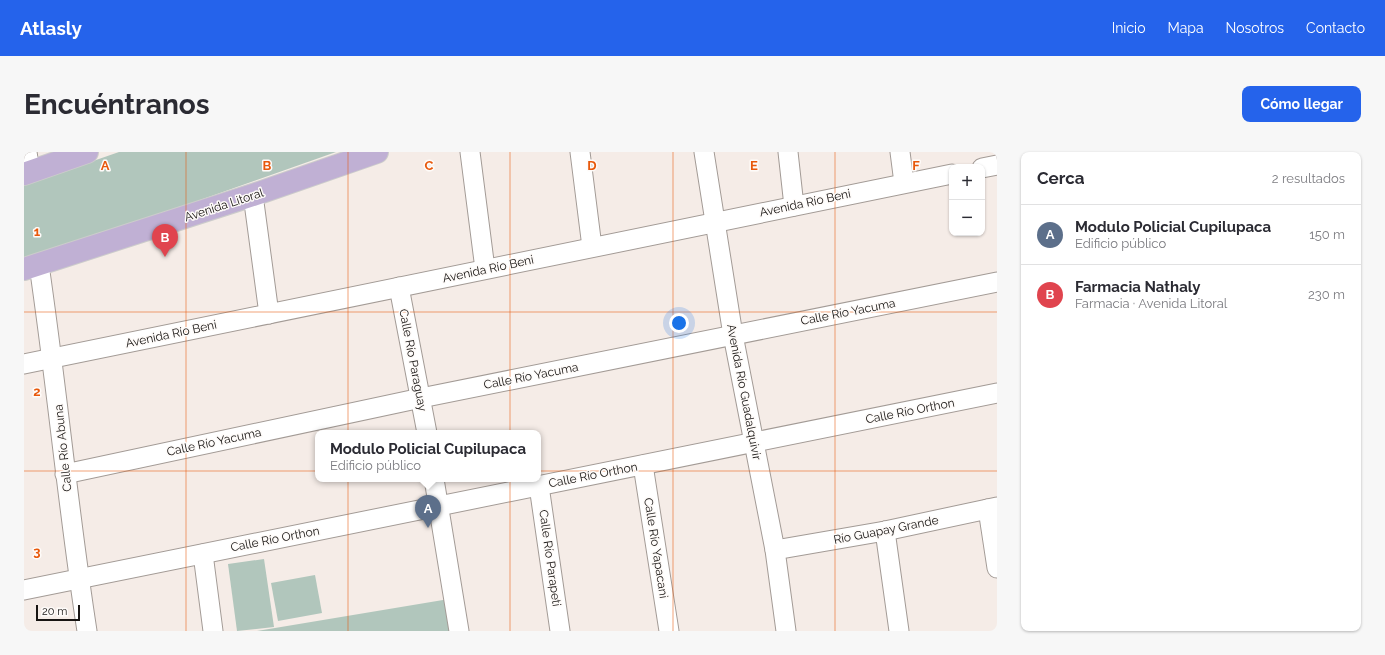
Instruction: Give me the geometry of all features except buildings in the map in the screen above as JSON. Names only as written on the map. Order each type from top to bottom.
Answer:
[{"type":"main road","points":[[27,166],[88,152]]},
{"type":"main road","name":"Avenida Litoral","points":[[32,267],[253,195],[377,152]]},
{"type":"street","points":[[470,152],[485,269]]},
{"type":"street","points":[[580,152],[592,247]]},
{"type":"street","name":"Avenida Río Guadalquivir","points":[[704,152],[733,335],[775,550],[786,631]]},
{"type":"street","points":[[788,152],[794,206]]},
{"type":"street","points":[[900,152],[904,183]]},
{"type":"street","points":[[985,167],[997,165]]},
{"type":"street","name":"Avenida Río Beni","points":[[24,364],[949,175]]},
{"type":"street","points":[[253,195],[269,314]]},
{"type":"street","name":"Calle Río Abuna","points":[[32,267],[53,358],[79,579],[87,631]]},
{"type":"street","name":"Calle Río Yacuma","points":[[66,474],[421,398],[997,282]]},
{"type":"street","name":"Calle Río Paraguay","points":[[399,287],[421,398],[426,430]]},
{"type":"street","name":"Calle Río Orthon","points":[[24,590],[997,393]]},
{"type":"street","name":"Calle Río Yapacani","points":[[643,465],[669,631]]},
{"type":"street","points":[[435,482],[459,631]]},
{"type":"street","name":"Calle Río Parapeti","points":[[539,486],[560,631]]},
{"type":"street","points":[[993,508],[997,568]]},
{"type":"street","name":"Río Guapay Grande","points":[[775,550],[884,531],[993,508]]},
{"type":"street","points":[[884,531],[899,631]]},
{"type":"street","points":[[203,554],[213,631]]},
{"type":"green space","points":[[119,152],[336,152],[53,252],[24,259],[24,185]]},
{"type":"green space","points":[[264,559],[274,627],[237,631],[228,564]]},
{"type":"green space","points":[[315,575],[322,613],[278,621],[271,583]]},
{"type":"green space","points":[[449,599],[453,631],[257,631]]},
{"type":"place","name":"Farmacia Nathaly","points":[[165,257]]},
{"type":"place","name":"Modulo Policial Cupilupaca","points":[[428,528]]}]
